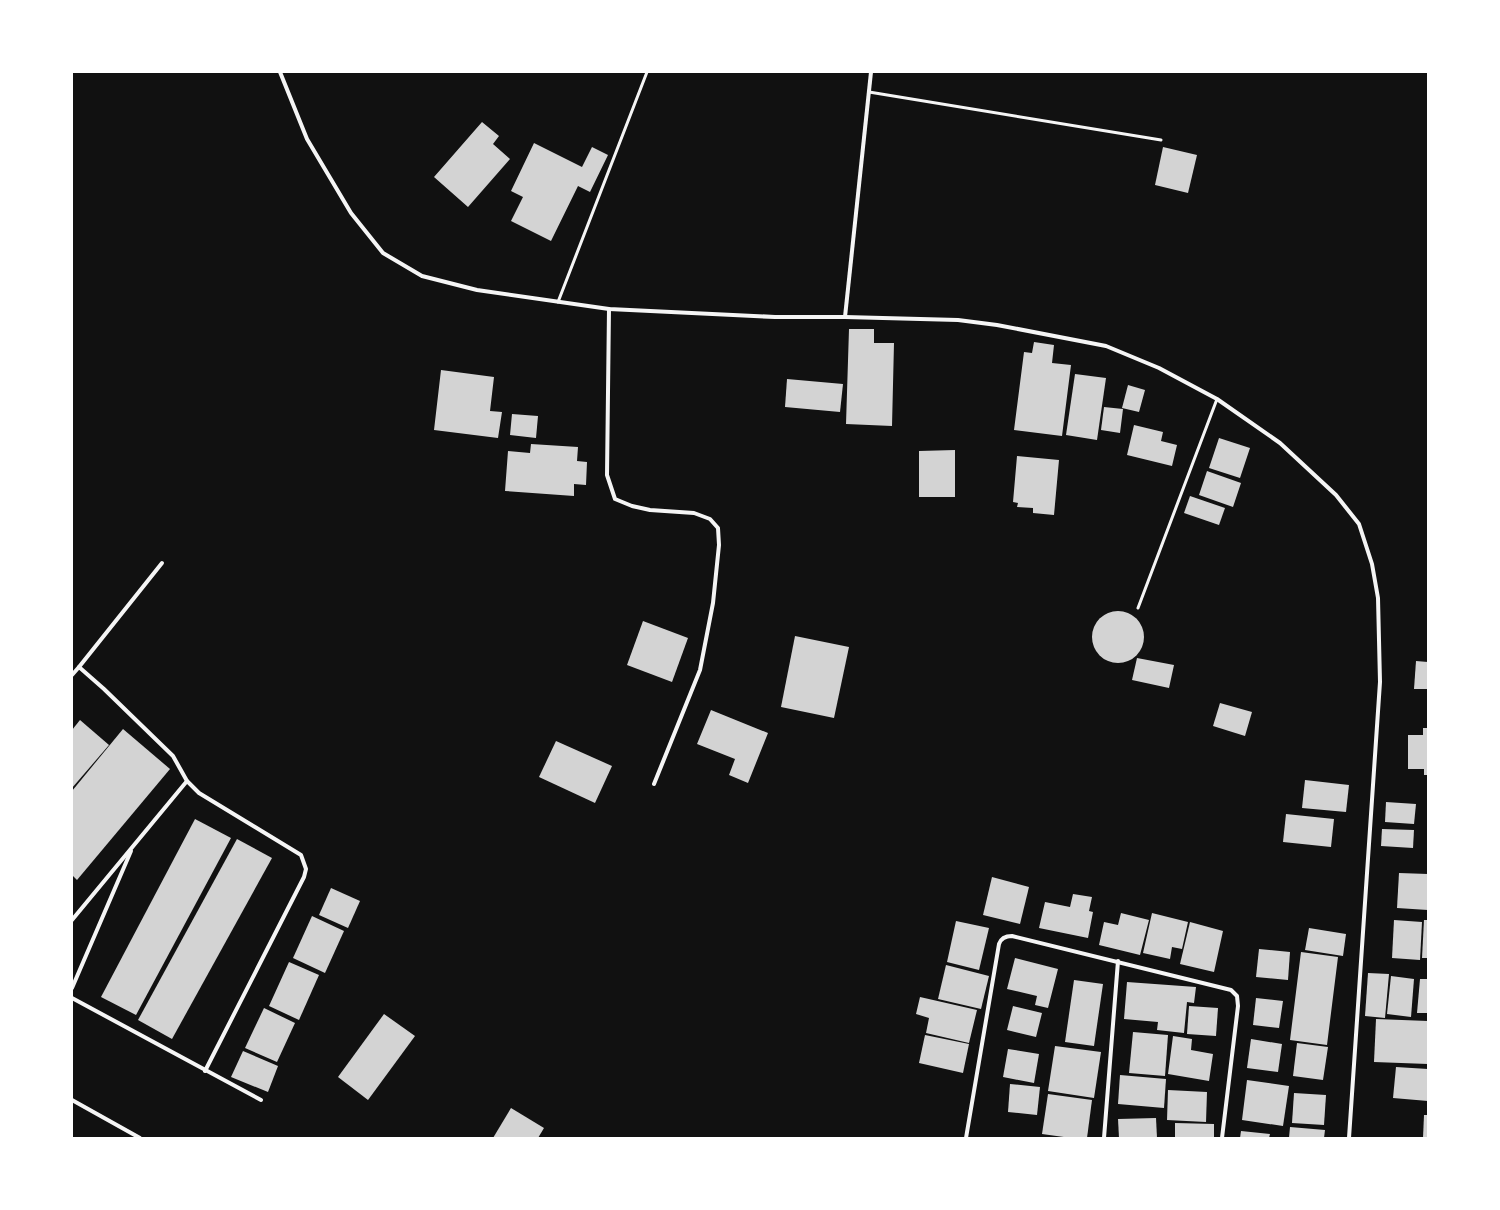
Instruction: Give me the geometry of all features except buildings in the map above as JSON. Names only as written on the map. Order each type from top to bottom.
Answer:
[{"type":"street","points":[[280,72],[282,81],[307,139],[351,213],[383,253],[422,276],[477,290],[609,309],[775,317],[958,320],[989,324],[1106,346],[1158,368],[1217,399],[1280,443],[1336,495],[1359,524],[1372,564],[1378,598],[1380,682],[1349,1138]]},
{"type":"street","points":[[846,317],[871,72]]},
{"type":"street","points":[[609,309],[607,475],[615,499],[632,506],[694,513],[710,519],[718,528],[719,545],[713,603],[700,670],[654,784]]},
{"type":"street","points":[[72,676],[162,563]]},
{"type":"street","points":[[79,667],[104,689],[173,756],[187,782],[199,793],[301,855],[306,869],[304,877],[206,1071]]},
{"type":"street","points":[[72,920],[187,782]]},
{"type":"street","points":[[72,988],[134,845]]},
{"type":"street","points":[[966,1138],[1000,941],[1006,936],[1012,936],[1118,961],[1231,990],[1237,996],[1238,1006],[1222,1138]]},
{"type":"street","points":[[1104,1138],[1118,961]]},
{"type":"street","points":[[72,998],[261,1100]]},
{"type":"street","points":[[72,1100],[140,1138]]},
{"type":"lane","points":[[558,302],[647,72]]},
{"type":"lane","points":[[869,92],[1161,140]]},
{"type":"lane","points":[[1138,608],[1217,399]]}]
